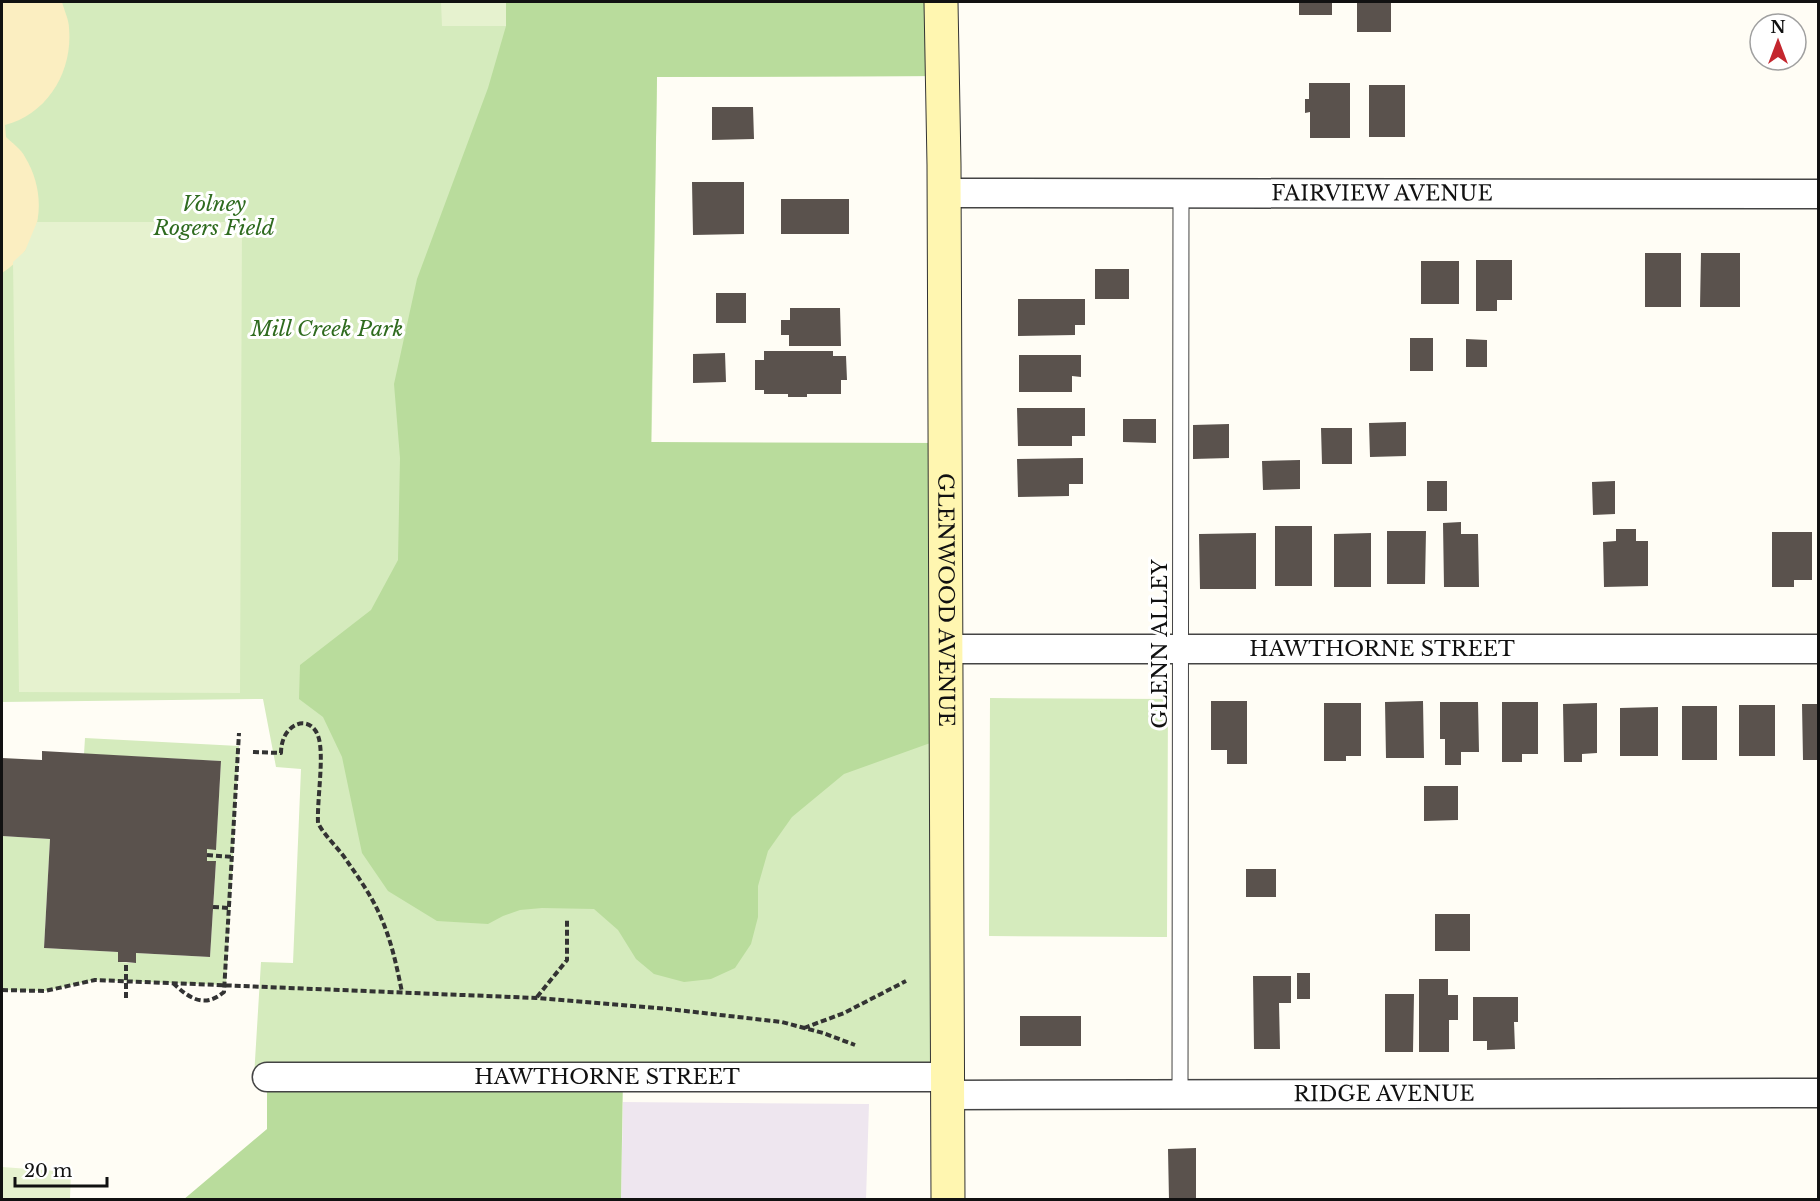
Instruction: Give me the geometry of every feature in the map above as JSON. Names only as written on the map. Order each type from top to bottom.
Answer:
[{"type":"main road","name":"GLENWOOD AVENUE","points":[[941,2],[944,193],[948,1200]]},
{"type":"street","name":"FAIRVIEW AVENUE","points":[[944,193],[1818,194]]},
{"type":"street","name":"HAWTHORNE STREET","points":[[946,649],[1818,649]]},
{"type":"street","name":"HAWTHORNE STREET","points":[[267,1077],[949,1086]]},
{"type":"street","name":"RIDGE AVENUE","points":[[949,1086],[1180,1094],[1818,1093]]},
{"type":"lane","name":"GLENN ALLEY","points":[[1180,1094],[1181,193]]},
{"type":"path","points":[[253,752],[281,753],[283,736],[287,729],[294,725],[306,724],[316,733],[320,741],[318,823],[350,864],[382,921],[402,992]]},
{"type":"path","points":[[172,983],[185,994],[198,1000],[208,1001],[217,999],[224,992],[226,985],[239,733]]},
{"type":"path","points":[[207,855],[232,857]]},
{"type":"path","points":[[213,907],[230,908]]},
{"type":"path","points":[[536,998],[567,960],[567,919]]},
{"type":"path","points":[[126,962],[126,998]]},
{"type":"path","points":[[2,990],[45,992],[95,980],[536,998],[668,1009],[782,1022],[858,1046]]},
{"type":"path","points":[[803,1028],[844,1013],[906,981]]},
{"type":"shaded area","points":[[623,1102],[869,1104],[866,1199],[621,1200]]},
{"type":"green space","name":"Mill Creek Park","points":[[2,2],[941,2],[943,76],[657,77],[651,485],[945,486],[949,1077],[254,1077],[261,962],[293,963],[301,769],[276,767],[263,699],[2,702]]},
{"type":"green space","points":[[441,2],[506,2],[506,26],[442,26]]},
{"type":"green space","points":[[506,2],[941,2],[943,76],[657,77],[651,442],[945,443],[947,737],[844,774],[792,817],[768,851],[758,886],[758,917],[751,944],[735,968],[711,979],[684,982],[654,974],[636,959],[618,930],[594,909],[520,910],[488,924],[437,921],[388,891],[362,853],[342,757],[323,717],[299,699],[300,665],[371,610],[398,560],[400,458],[394,384],[417,279],[488,88],[506,26]]},
{"type":"green space","points":[[37,222],[242,222],[240,693],[19,692],[13,262],[25,251]]},
{"type":"green space","points":[[990,698],[1168,699],[1167,937],[989,936]]},
{"type":"green space","points":[[85,738],[239,746],[226,985],[95,980],[45,991],[2,990],[2,836],[50,839],[44,948],[118,952],[118,962],[135,963],[136,953],[210,957],[216,862],[207,861],[207,849],[216,849],[221,761],[84,754]]},
{"type":"green space","points":[[267,1077],[623,1077],[621,1199],[183,1200],[267,1129]]},
{"type":"green space","points":[[2,1167],[71,1172],[70,1199],[2,1199]]},
{"type":"sand","points":[[2,2],[62,2],[69,25],[69,44],[62,75],[45,101],[34,111],[5,125],[6,137],[23,154],[33,172],[39,204],[38,220],[26,250],[2,273]]},
{"type":"building","points":[[1299,2],[1332,2],[1332,15],[1299,15]]},
{"type":"building","points":[[1357,2],[1391,2],[1391,32],[1357,32]]},
{"type":"building","points":[[1309,83],[1350,83],[1350,138],[1310,138],[1310,112],[1305,113],[1305,99],[1309,99]]},
{"type":"building","points":[[1369,85],[1405,85],[1405,137],[1369,137]]},
{"type":"building","points":[[712,107],[753,107],[754,139],[712,140]]},
{"type":"building","points":[[692,182],[744,182],[744,234],[693,235]]},
{"type":"building","points":[[781,199],[849,199],[849,234],[781,234]]},
{"type":"building","points":[[1645,253],[1681,253],[1681,307],[1645,307]]},
{"type":"building","points":[[1701,253],[1740,253],[1740,307],[1700,307]]},
{"type":"building","points":[[1476,260],[1512,260],[1512,300],[1497,300],[1497,311],[1476,311]]},
{"type":"building","points":[[1421,261],[1459,261],[1459,304],[1421,304]]},
{"type":"building","points":[[1095,269],[1129,269],[1129,299],[1095,299]]},
{"type":"building","points":[[716,293],[746,293],[746,323],[716,323]]},
{"type":"building","points":[[1018,299],[1085,299],[1085,325],[1075,325],[1075,335],[1018,336]]},
{"type":"building","points":[[790,308],[840,308],[841,346],[789,346],[789,335],[781,335],[781,320],[790,320]]},
{"type":"building","points":[[1410,338],[1433,338],[1433,371],[1410,371]]},
{"type":"building","points":[[1466,339],[1487,340],[1487,367],[1466,367]]},
{"type":"building","points":[[764,351],[833,351],[833,356],[846,356],[847,380],[841,380],[841,394],[807,394],[807,397],[788,397],[788,394],[764,394],[764,390],[755,390],[755,360],[764,360]]},
{"type":"building","points":[[725,353],[726,382],[693,383],[693,354]]},
{"type":"building","points":[[1019,355],[1081,355],[1081,377],[1072,376],[1072,392],[1019,392]]},
{"type":"building","points":[[1017,408],[1085,408],[1085,436],[1072,436],[1072,446],[1018,446]]},
{"type":"building","points":[[1123,419],[1156,419],[1156,443],[1123,442]]},
{"type":"building","points":[[1406,422],[1406,456],[1370,457],[1369,423]]},
{"type":"building","points":[[1229,424],[1229,458],[1193,459],[1193,425]]},
{"type":"building","points":[[1321,428],[1352,428],[1352,464],[1322,464]]},
{"type":"building","points":[[1083,458],[1083,484],[1069,484],[1069,496],[1018,497],[1017,459]]},
{"type":"building","points":[[1300,460],[1300,489],[1263,490],[1262,461]]},
{"type":"building","points":[[1427,481],[1447,481],[1447,511],[1427,511]]},
{"type":"building","points":[[1615,481],[1615,514],[1593,515],[1592,482]]},
{"type":"building","points":[[1461,522],[1461,534],[1478,534],[1479,587],[1444,587],[1443,523]]},
{"type":"building","points":[[1275,526],[1312,526],[1312,586],[1275,586]]},
{"type":"building","points":[[1616,529],[1636,529],[1636,541],[1648,541],[1648,586],[1604,587],[1603,542],[1616,541]]},
{"type":"building","points":[[1387,531],[1426,531],[1425,584],[1387,584]]},
{"type":"building","points":[[1772,532],[1812,532],[1812,580],[1794,580],[1794,587],[1772,587]]},
{"type":"building","points":[[1256,533],[1256,589],[1200,589],[1199,534]]},
{"type":"building","points":[[1371,533],[1371,587],[1334,587],[1334,534]]},
{"type":"building","points":[[1211,701],[1247,701],[1247,764],[1227,764],[1227,750],[1211,750]]},
{"type":"building","points":[[1423,701],[1424,758],[1386,758],[1385,702]]},
{"type":"building","points":[[1440,702],[1478,702],[1479,752],[1461,752],[1461,765],[1445,765],[1445,739],[1440,739]]},
{"type":"building","points":[[1502,702],[1538,702],[1538,754],[1522,754],[1522,762],[1502,762]]},
{"type":"building","points":[[1324,703],[1361,703],[1361,756],[1346,756],[1346,761],[1324,761]]},
{"type":"building","points":[[1597,703],[1597,753],[1582,754],[1582,762],[1564,762],[1563,704]]},
{"type":"building","points":[[1802,704],[1818,704],[1818,760],[1803,760]]},
{"type":"building","points":[[1739,705],[1775,705],[1775,756],[1739,756]]},
{"type":"building","points":[[1682,706],[1717,706],[1717,760],[1682,760]]},
{"type":"building","points":[[1658,707],[1658,756],[1620,756],[1620,708]]},
{"type":"building","points":[[42,751],[221,761],[216,850],[207,849],[207,861],[216,861],[210,957],[136,953],[136,963],[118,962],[118,952],[44,948],[50,839],[2,836],[2,758],[42,760]]},
{"type":"building","points":[[1424,786],[1458,786],[1458,820],[1424,821]]},
{"type":"building","points":[[1246,869],[1276,869],[1276,897],[1246,897]]},
{"type":"building","points":[[1435,914],[1470,914],[1470,951],[1435,951]]},
{"type":"building","points":[[1297,973],[1310,973],[1310,999],[1297,999]]},
{"type":"building","points":[[1253,976],[1291,976],[1291,1003],[1279,1003],[1280,1049],[1254,1049]]},
{"type":"building","points":[[1419,979],[1448,979],[1448,995],[1458,995],[1458,1020],[1449,1020],[1449,1052],[1419,1052]]},
{"type":"building","points":[[1385,994],[1414,994],[1413,1052],[1385,1052]]},
{"type":"building","points":[[1473,997],[1518,997],[1518,1022],[1514,1022],[1515,1049],[1487,1050],[1487,1041],[1473,1041]]},
{"type":"building","points":[[1020,1016],[1081,1016],[1081,1046],[1020,1046]]},
{"type":"building","points":[[1196,1148],[1196,1200],[1169,1200],[1168,1149]]},
{"type":"park label","name":"Volney Rogers Field","points":[[214,216]]}]
